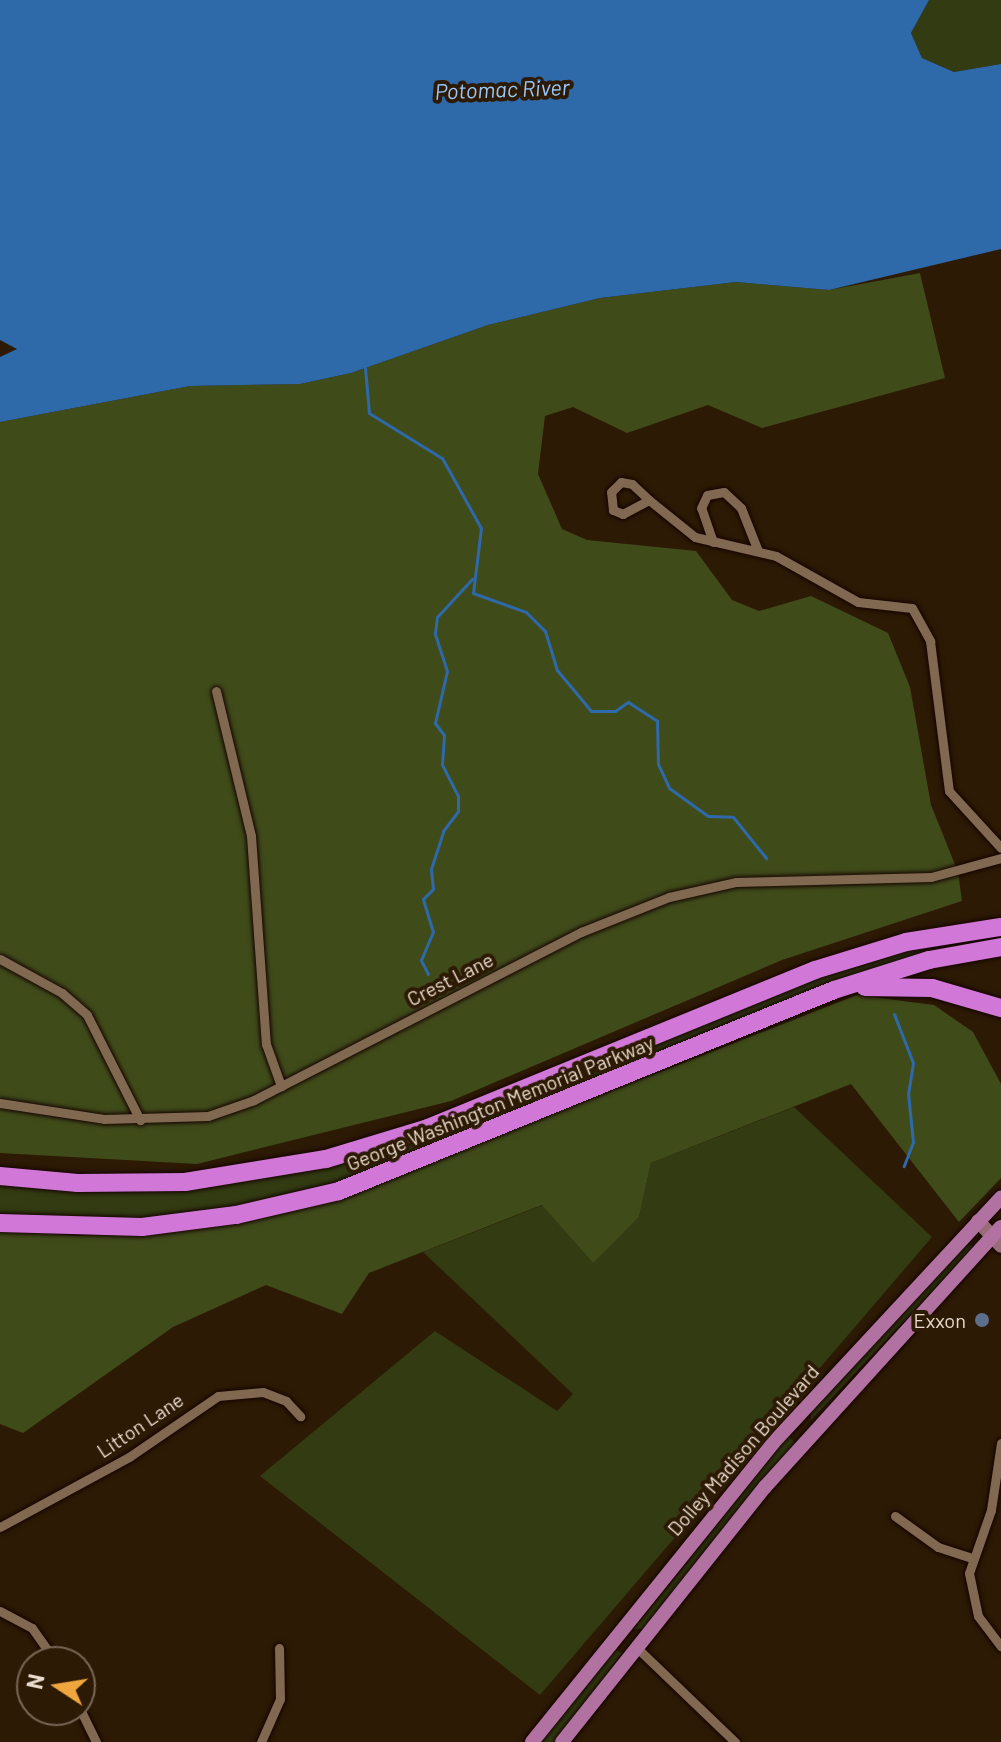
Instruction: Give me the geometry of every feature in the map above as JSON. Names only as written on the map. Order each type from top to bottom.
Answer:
[{"type":"highway","points":[[924,938],[1001,916]]},
{"type":"highway","name":"George Washington Memorial Parkway","points":[[0,1176],[185,1182],[326,1159],[428,1128],[815,970],[924,938],[1001,927]]},
{"type":"highway","name":"George Washington Memorial Parkway","points":[[0,1223],[142,1227],[236,1215],[339,1191],[815,998],[900,968],[1001,947]]},
{"type":"highway","points":[[815,998],[897,985],[966,994],[1001,1008]]},
{"type":"main road","name":"Dolley Madison Boulevard","points":[[532,1742],[617,1632],[794,1420],[1001,1198]]},
{"type":"main road","points":[[978,1221],[998,1236]]},
{"type":"main road","name":"Dolley Madison Boulevard","points":[[562,1742],[635,1646],[811,1434],[998,1236]]},
{"type":"main road","points":[[794,1420],[811,1434]]},
{"type":"main road","points":[[617,1632],[635,1646]]},
{"type":"street","points":[[713,542],[701,508],[707,495],[724,492],[741,508],[758,551]]},
{"type":"street","points":[[649,500],[684,531],[713,542],[758,551],[816,575],[848,598],[904,604],[918,614],[932,651],[949,791],[1001,848]]},
{"type":"street","points":[[216,691],[251,836],[266,1044],[281,1086]]},
{"type":"street","name":"Crest Lane","points":[[0,1103],[140,1120],[208,1116],[281,1086],[581,932],[669,897],[736,882],[931,877],[1001,858]]},
{"type":"street","points":[[0,959],[62,993],[87,1015],[140,1120]]},
{"type":"street","name":"Litton Lane","points":[[0,1527],[129,1457],[218,1396],[263,1392],[286,1401],[300,1416]]},
{"type":"street","points":[[1001,1443],[998,1490],[972,1558],[972,1602],[1001,1646]]},
{"type":"street","points":[[895,1516],[938,1547],[972,1558]]},
{"type":"street","points":[[0,1611],[32,1628],[45,1646]]},
{"type":"street","points":[[635,1646],[735,1742]]},
{"type":"street","points":[[261,1742],[280,1699],[279,1648]]},
{"type":"green space","points":[[929,0],[1001,0],[1001,64],[954,72],[922,58],[911,33]]},
{"type":"green space","points":[[920,273],[945,378],[762,428],[708,405],[627,433],[573,407],[545,416],[538,474],[562,529],[587,540],[696,551],[732,600],[759,611],[811,596],[888,633],[910,687],[931,805],[958,872],[962,901],[782,960],[451,1101],[197,1164],[0,1153],[0,422],[190,386],[300,384],[351,373],[488,325],[600,298],[736,282],[829,290]]},
{"type":"green space","points":[[1001,932],[1001,943],[974,946],[364,1179],[271,1204],[130,1221],[0,1217],[0,1182],[310,1169],[826,972],[917,945]]},
{"type":"green space","points":[[857,995],[934,1005],[973,1032],[1001,1084],[1001,1178],[959,1222],[851,1084],[651,1163],[639,1217],[593,1263],[542,1205],[369,1273],[342,1314],[266,1285],[173,1327],[23,1433],[0,1424],[0,1229],[77,1236],[205,1226],[330,1201]]},
{"type":"green space","points":[[794,1107],[932,1237],[540,1695],[260,1476],[435,1331],[557,1411],[573,1394],[423,1252],[543,1205],[592,1262],[639,1217],[651,1163]]},
{"type":"green space","points":[[966,1244],[974,1247],[811,1420],[811,1412]]},
{"type":"green space","points":[[788,1436],[796,1444],[643,1629],[634,1629]]},
{"type":"green space","points":[[612,1648],[622,1653],[557,1742],[540,1742]]},
{"type":"water","name":"Potomac River","points":[[0,0],[929,0],[911,33],[922,58],[954,72],[1001,64],[1001,249],[829,290],[736,282],[600,298],[488,325],[351,373],[300,384],[190,386],[0,422],[0,357],[17,349],[0,340]]},
{"type":"waterway","points":[[365,368],[369,413],[442,458],[481,528],[473,593],[526,612],[545,631],[557,670],[591,711],[615,711],[628,702],[657,721],[658,764],[669,788],[708,816],[733,817],[766,858]]},
{"type":"waterway","points":[[428,974],[421,960],[433,932],[423,899],[433,889],[431,869],[443,831],[458,811],[458,796],[442,764],[444,735],[435,723],[447,671],[435,633],[437,617],[472,579]]},
{"type":"waterway","points":[[894,1014],[913,1063],[908,1093],[913,1142],[904,1166]]},
{"type":"place","name":"Exxon","points":[[982,1320]]}]
